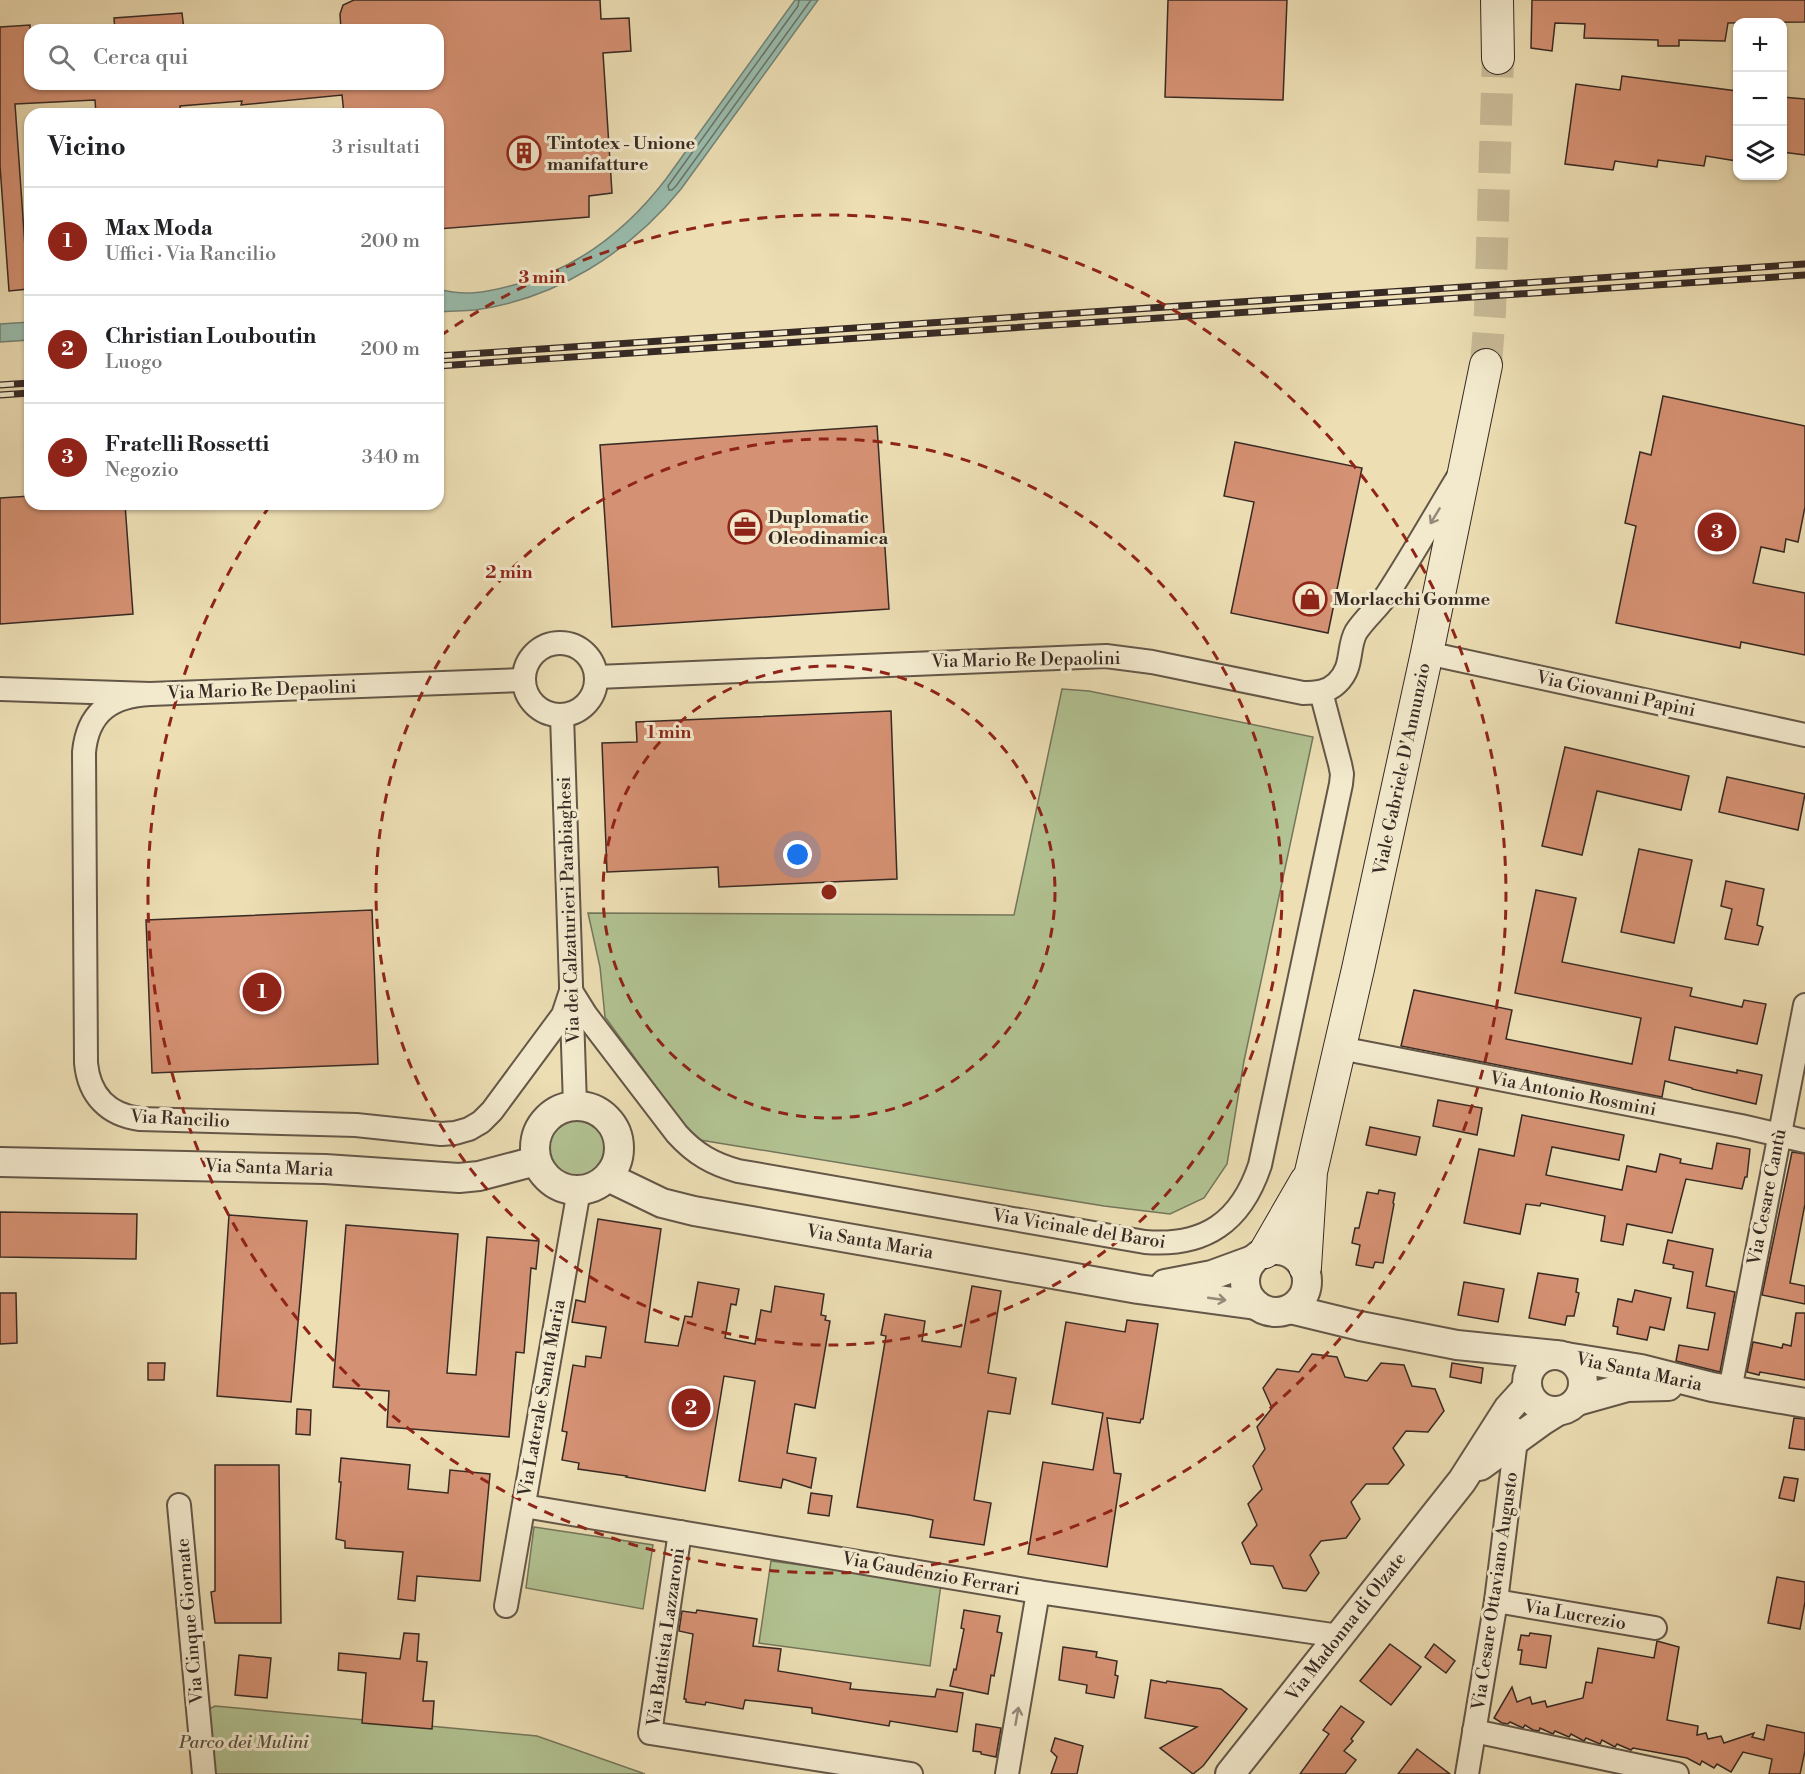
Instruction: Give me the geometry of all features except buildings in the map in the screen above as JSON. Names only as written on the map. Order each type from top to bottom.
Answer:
[{"type":"main road","points":[[1497,0],[1498,58]]},
{"type":"main road","name":"Viale Gabriele D'Annunzio","points":[[1306,1276],[1311,1172],[1427,653],[1486,365]]},
{"type":"main road","name":"Viale Gabriele D'Annunzio","points":[[1259,1256],[1311,1172]]},
{"type":"street","points":[[1321,692],[1337,683],[1345,674],[1355,634],[1386,596],[1465,466]]},
{"type":"street","points":[[559,642],[573,644],[585,651],[594,663],[597,677],[595,691],[588,703],[576,712],[562,715],[548,713],[535,706],[527,694],[523,680],[526,666],[533,654],[545,645],[559,642]]},
{"type":"street","name":"Via Giovanni Papini","points":[[1427,653],[1805,735]]},
{"type":"street","name":"Via Mario Re Depaolini","points":[[597,677],[1106,656],[1152,662],[1303,693],[1321,692]]},
{"type":"street","name":"Via Mario Re Depaolini","points":[[0,689],[150,694],[523,680]]},
{"type":"street","name":"Via Vicinale del Baroi","points":[[571,991],[586,1015],[677,1134],[689,1148],[704,1159],[721,1167],[1145,1242],[1164,1244],[1183,1242],[1201,1236],[1218,1227],[1244,1200],[1254,1183],[1262,1154],[1341,784],[1340,764],[1321,692]]},
{"type":"street","name":"Via Rancilio","points":[[150,694],[128,696],[108,705],[93,721],[85,741],[86,1063],[87,1074],[95,1094],[110,1109],[130,1118],[140,1119],[356,1125],[441,1134],[455,1133],[475,1126],[492,1111],[563,1015],[571,991]]},
{"type":"street","name":"Via dei Calzaturieri Parabiaghesi","points":[[562,715],[575,1106]]},
{"type":"street","name":"Via Cesare Cantù","points":[[1721,1388],[1805,1005]]},
{"type":"street","name":"Via Antonio Rosmini","points":[[1340,1048],[1741,1126],[1805,1141]]},
{"type":"street","points":[[575,1106],[596,1110],[606,1117],[613,1125],[619,1146],[618,1157],[608,1177],[600,1184],[579,1190],[557,1186],[548,1179],[536,1161],[534,1150],[539,1128],[546,1119],[554,1112],[575,1106]]},
{"type":"street","name":"Via Santa Maria","points":[[0,1162],[325,1169],[459,1178],[480,1176],[536,1161]]},
{"type":"street","name":"Via Santa Maria","points":[[608,1177],[662,1203],[694,1212],[1138,1289],[1256,1305],[1266,1311],[1278,1312],[1290,1309],[1456,1345],[1560,1356],[1641,1369],[1721,1388],[1805,1403]]},
{"type":"street","name":"Via Laterale Santa Maria","points":[[506,1606],[579,1190]]},
{"type":"street","name":"Via Santa Maria","points":[[1138,1289],[1212,1275],[1276,1250],[1288,1252],[1298,1258],[1306,1276],[1331,1305],[1360,1326]]},
{"type":"street","points":[[1256,1305],[1248,1295],[1245,1283],[1246,1271],[1259,1256]]},
{"type":"street","points":[[1290,1309],[1305,1295],[1306,1276]]},
{"type":"street","name":"Via Santa Maria","points":[[1456,1345],[1490,1360],[1527,1384]]},
{"type":"street","name":"Via Santa Maria","points":[[1567,1406],[1582,1392],[1581,1371],[1575,1363],[1560,1356],[1545,1356],[1530,1370],[1527,1384],[1530,1398],[1538,1406],[1547,1410],[1567,1406],[1627,1387],[1721,1388]]},
{"type":"street","name":"Via Madonna di Olzate","points":[[1230,1774],[1462,1480],[1527,1384]]},
{"type":"street","name":"Via Madonna di Olzate","points":[[1462,1480],[1567,1406]]},
{"type":"street","name":"Via Cesare Ottaviano Augusto","points":[[1467,1774],[1496,1602],[1516,1440],[1509,1409]]},
{"type":"street","name":"Via Cinque Giornate","points":[[179,1504],[204,1774]]},
{"type":"street","name":"Via Gaudenzio Ferrari","points":[[524,1506],[1038,1592],[1339,1636]]},
{"type":"street","name":"Via Battista Lazzaroni","points":[[680,1532],[650,1733],[911,1774]]},
{"type":"street","points":[[1007,1774],[1038,1592]]},
{"type":"street","name":"Via Lucrezio","points":[[1496,1602],[1654,1628]]},
{"type":"street","points":[[1474,1731],[1670,1773]]},
{"type":"green space","points":[[1062,689],[1089,691],[1313,737],[1244,1061],[1227,1164],[1204,1198],[1170,1214],[1104,1206],[694,1139],[605,1017],[600,967],[588,913],[1014,915]]},
{"type":"green space","points":[[578,1118],[590,1120],[600,1127],[607,1137],[609,1149],[607,1161],[600,1171],[590,1178],[578,1180],[566,1178],[556,1171],[549,1161],[547,1149],[549,1137],[556,1127],[566,1120]]},
{"type":"green space","points":[[534,1527],[653,1545],[643,1609],[526,1588]]},
{"type":"green space","points":[[771,1561],[941,1584],[930,1666],[759,1643]]},
{"type":"green space","name":"Parco dei Mulini","points":[[215,1706],[537,1736],[645,1774],[212,1774],[209,1709]]},
{"type":"water","points":[[795,0],[818,0],[681,189],[639,233],[589,269],[534,295],[475,310],[444,312],[444,290],[465,293],[501,288],[533,279],[577,259],[616,232],[634,216],[666,179]]},
{"type":"water","points":[[24,322],[24,340],[0,342],[0,324]]},
{"type":"tunnel","points":[[1486,365],[1490,312],[1498,58]]},
{"type":"railway","points":[[444,356],[1805,264]]},
{"type":"railway","points":[[444,366],[1805,275]]},
{"type":"railway","points":[[0,385],[24,383]]},
{"type":"railway","points":[[0,395],[24,393]]},
{"type":"place","name":"Tintotex - Unione manifatture","points":[[524,153]]},
{"type":"place","name":"Duplomatic Oleodinamica","points":[[745,527]]},
{"type":"place","name":"Fratelli Rossetti","points":[[1717,532]]},
{"type":"place","name":"Morlacchi Gomme","points":[[1310,599]]},
{"type":"place","name":"Max Moda","points":[[262,992]]},
{"type":"place","name":"Christian Louboutin","points":[[691,1408]]}]
